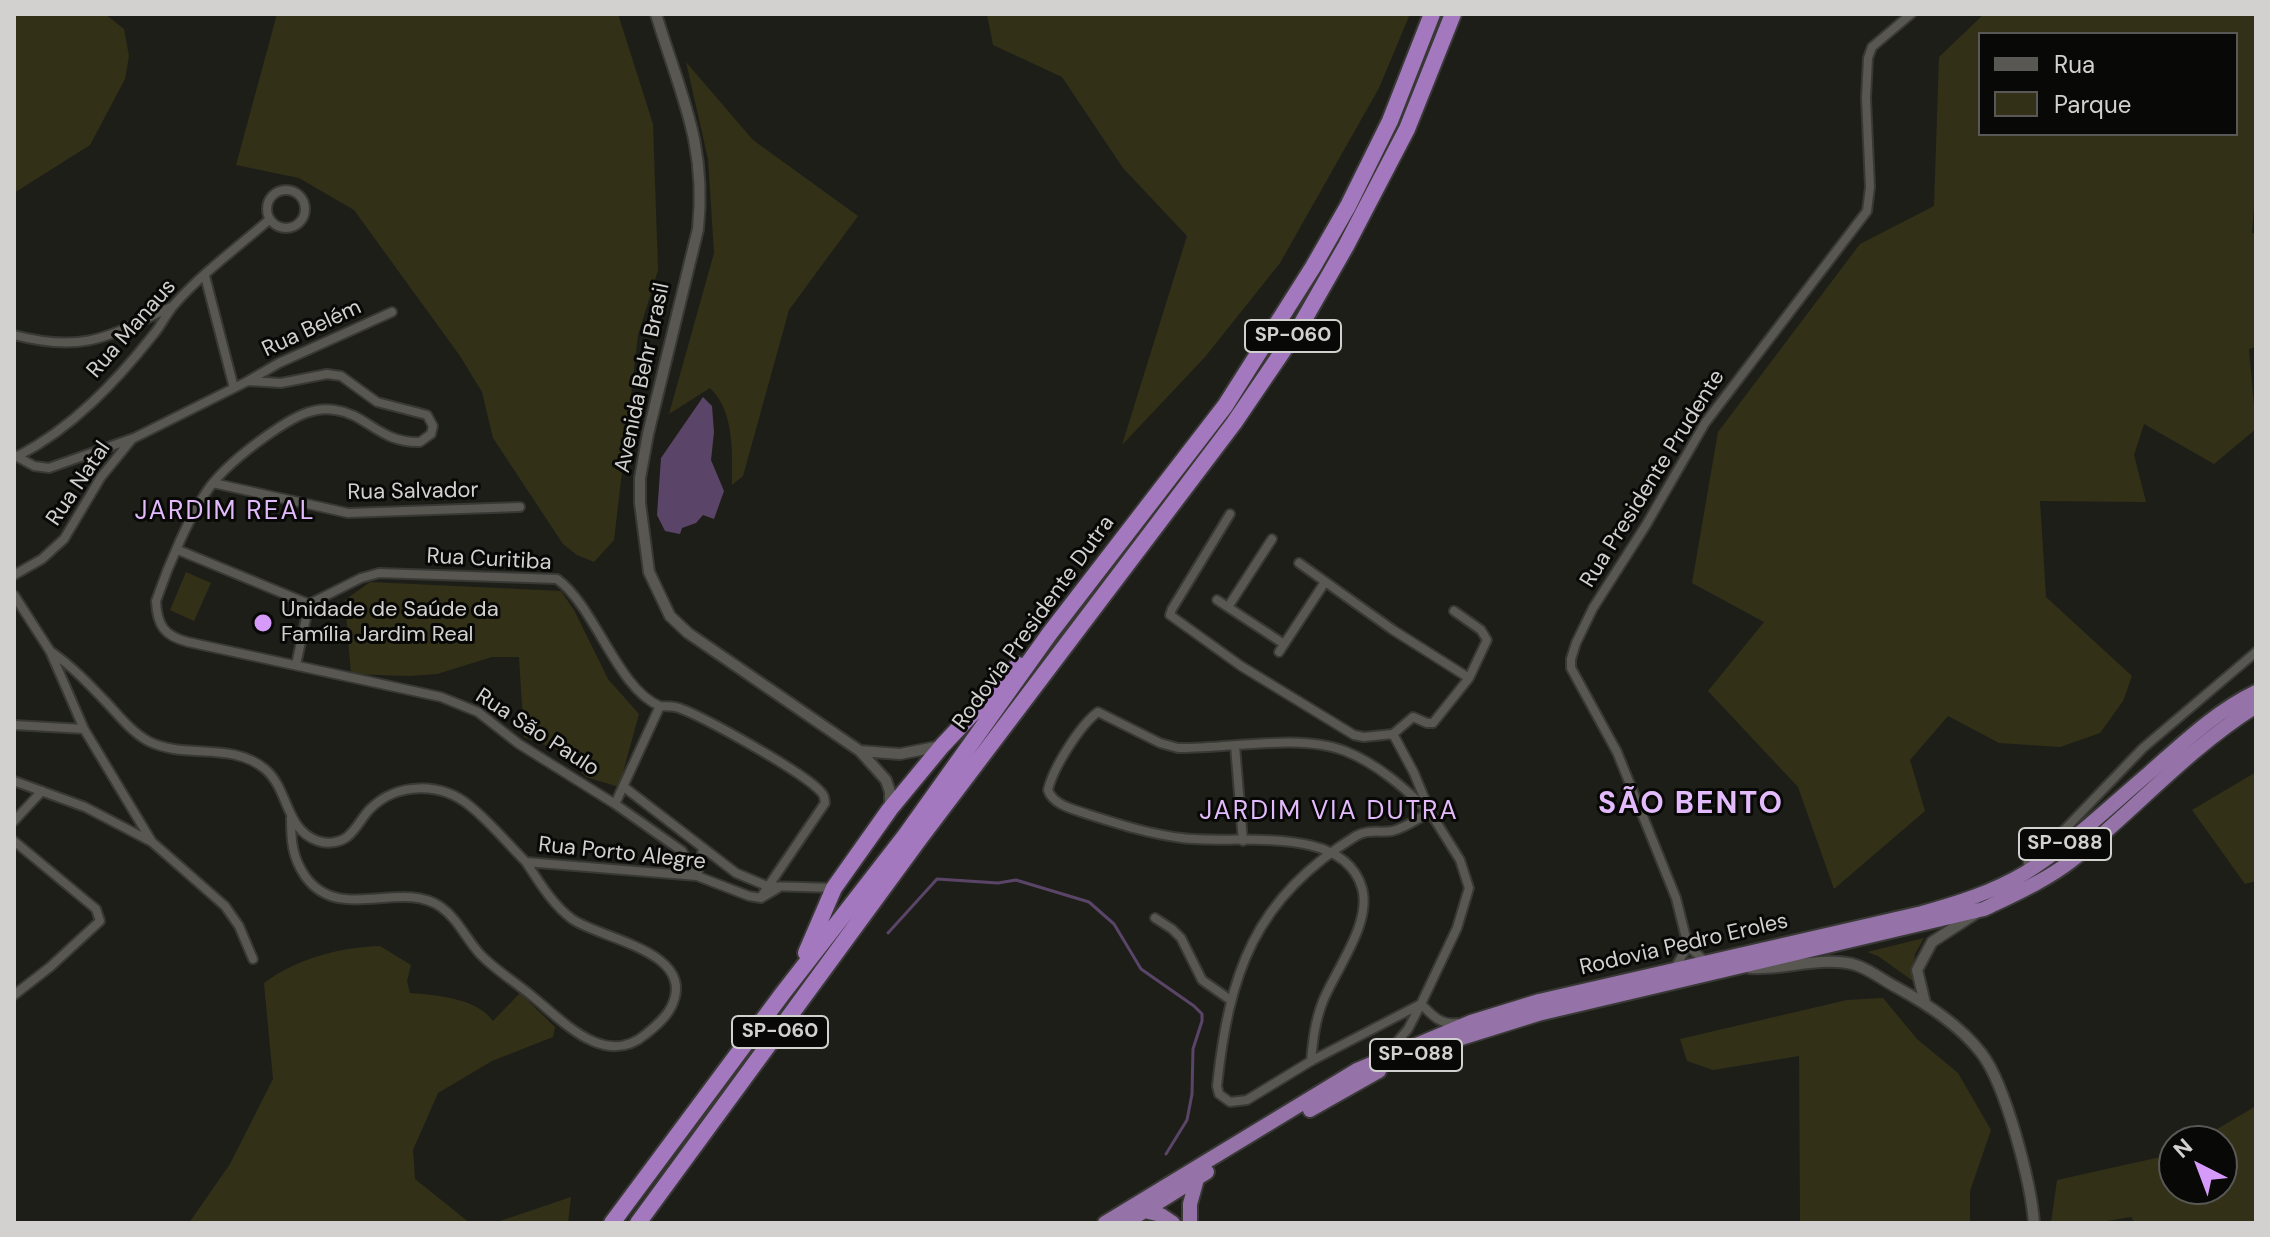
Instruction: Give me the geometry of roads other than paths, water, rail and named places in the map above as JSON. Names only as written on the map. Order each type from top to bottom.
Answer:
[{"type":"highway","name":"Rodovia Presidente Dutra","points":[[612,1223],[905,836],[1050,633],[1225,406],[1348,206],[1390,121],[1432,14]]},
{"type":"highway","name":"Rodovia Presidente Dutra","points":[[638,1223],[920,838],[1234,423],[1302,323],[1407,129],[1453,14]]},
{"type":"highway","points":[[788,988],[834,888],[890,809],[942,746],[1050,633]]},
{"type":"highway","name":"Rodovia Pedro Eroles","points":[[1105,1223],[1357,1070],[1471,1022],[1539,1001],[1922,913],[1996,888],[2058,849],[2182,743],[2256,692]]},
{"type":"highway","name":"Rodovia Pedro Eroles","points":[[1125,1223],[1362,1079],[1467,1034],[1538,1014],[1984,909],[2068,863],[2183,759],[2256,706]]},
{"type":"highway","points":[[1190,1223],[1190,1204],[1197,1179]]},
{"type":"highway","points":[[1145,1211],[1161,1215],[1173,1223]]},
{"type":"street","name":"Avenida Behr Brasil","points":[[656,14],[688,109],[698,154],[701,195],[698,229],[640,478],[649,572],[670,616],[688,633],[860,751],[886,780],[890,809]]},
{"type":"street","name":"Rua Presidente Prudente","points":[[1688,946],[1676,898],[1617,752],[1571,668],[1572,653],[1593,608],[1705,423],[1867,211],[1870,187],[1866,98],[1868,58],[1872,47],[1911,14]]},
{"type":"street","points":[[287,189],[302,198],[305,211],[294,226],[280,227],[270,219],[268,202],[276,193],[287,189]]},
{"type":"street","name":"Rua Manaus","points":[[16,456],[45,442],[72,421],[156,333],[174,305],[270,219]]},
{"type":"street","points":[[205,276],[234,388]]},
{"type":"street","points":[[14,335],[39,341],[85,342],[108,337],[174,305]]},
{"type":"street","name":"Rua Belém","points":[[248,381],[279,363],[392,312]]},
{"type":"street","name":"Rua São Paulo","points":[[16,456],[34,466],[49,468],[134,438],[248,381],[281,383],[327,374],[341,376],[377,402],[427,415],[433,426],[431,434],[420,442],[391,438],[346,412],[313,410],[266,436],[232,463],[200,502],[156,601],[156,617],[161,628],[188,642],[441,697],[478,712],[519,744],[615,804],[682,851],[697,876]]},
{"type":"street","name":"Rua Natal","points":[[14,575],[42,559],[64,539],[101,477],[134,438]]},
{"type":"street","name":"Rua Salvador","points":[[213,483],[348,513],[520,507]]},
{"type":"street","points":[[1230,514],[1170,615],[1241,666],[1354,735],[1393,734],[1413,717],[1433,723],[1469,678],[1487,640],[1481,630],[1454,611]]},
{"type":"street","points":[[1228,607],[1272,539]]},
{"type":"street","points":[[178,550],[309,604],[296,665]]},
{"type":"street","points":[[1299,563],[1393,630],[1469,678]]},
{"type":"street","name":"Rua Curitiba","points":[[309,604],[361,578],[379,573],[557,579],[576,596],[616,662],[650,702],[660,706]]},
{"type":"street","points":[[1217,600],[1282,648],[1325,582]]},
{"type":"street","points":[[14,595],[50,651],[84,729],[152,842]]},
{"type":"street","name":"Rua Porto Alegre","points":[[50,651],[70,665],[145,739],[177,750],[234,754],[265,769],[280,788],[291,817],[310,837],[325,842],[346,838],[382,799],[398,791],[427,788],[470,805],[526,862],[697,876],[761,898]]},
{"type":"street","points":[[1996,888],[2043,852],[2167,725],[2256,652]]},
{"type":"street","points":[[615,804],[660,706],[676,707],[701,718],[788,768],[824,795],[825,803],[761,898]]},
{"type":"street","points":[[1311,1061],[1314,1029],[1323,1001],[1355,935],[1365,905],[1354,867],[1331,852],[1308,844],[1162,835],[1064,806],[1052,798],[1048,790],[1050,778],[1087,723],[1095,713],[1101,713],[1160,743],[1178,748],[1318,743],[1343,750],[1394,780],[1430,812]]},
{"type":"street","points":[[14,725],[84,729]]},
{"type":"street","points":[[1382,1060],[1408,1029],[1421,1004],[1457,928],[1469,888],[1460,860],[1430,812],[1393,734]]},
{"type":"street","points":[[860,751],[900,754],[942,746]]},
{"type":"street","points":[[1235,746],[1243,841]]},
{"type":"street","points":[[14,781],[85,807],[152,842],[225,906],[239,926],[253,959]]},
{"type":"street","name":"Rua São Paulo","points":[[624,787],[736,873],[778,888]]},
{"type":"street","points":[[14,821],[42,791]]},
{"type":"street","points":[[1421,1004],[1311,1061],[1247,1100],[1225,1100],[1217,1086],[1229,999],[1247,953],[1272,910],[1308,871],[1331,852],[1362,833],[1403,828],[1430,812]]},
{"type":"street","points":[[291,817],[291,840],[298,864],[311,884],[320,891],[342,899],[417,898],[437,904],[449,913],[492,966],[585,1039],[619,1047],[640,1039],[664,1018],[673,1005],[677,983],[673,974],[656,956],[567,915],[526,862]]},
{"type":"street","points":[[14,841],[96,909],[100,921],[14,995]]},
{"type":"street","points":[[697,876],[703,849]]},
{"type":"street","points":[[761,898],[778,888],[834,888]]},
{"type":"street","points":[[1925,1003],[1917,970],[1927,948],[1984,909]]},
{"type":"street","points":[[1155,918],[1181,938],[1202,980],[1229,999]]},
{"type":"street","points":[[1672,972],[1688,946],[1707,963]]},
{"type":"street","points":[[1740,968],[1772,969],[1822,962],[1848,963],[1925,1003],[1949,1021],[1983,1055],[2013,1130],[2030,1188],[2034,1223]]},
{"type":"street","points":[[1421,1004],[1436,1019],[1449,1024],[1471,1022]]},
{"type":"waterway","points":[[888,933],[937,879],[998,883],[1016,880],[1089,902],[1114,924],[1141,969],[1202,1014],[1193,1049],[1192,1094],[1187,1120],[1166,1154]]},
{"type":"place","name":"Unidade de Saúde da Família Jardim Real","points":[[263,623]]},
{"type":"district","name":"JARDIM REAL","points":[[225,512]]},
{"type":"district","name":"SÃO BENTO","points":[[1691,805]]},
{"type":"district","name":"JARDIM VIA DUTRA","points":[[1329,812]]}]
